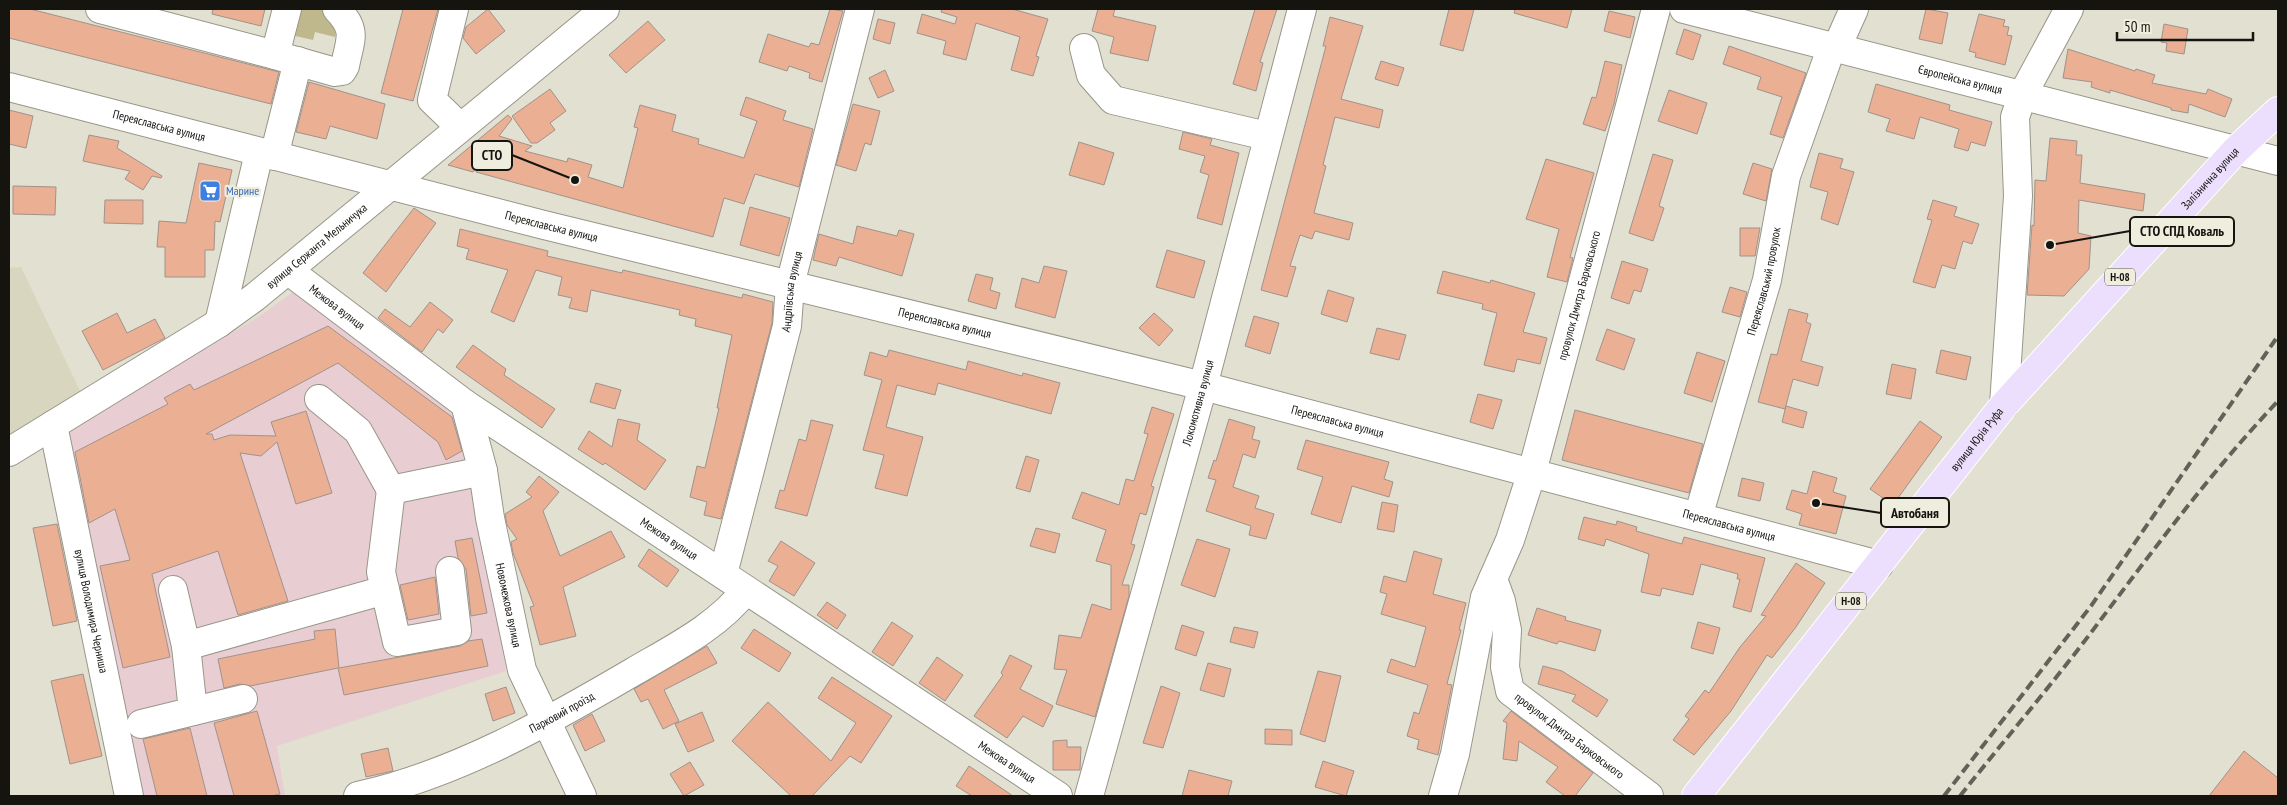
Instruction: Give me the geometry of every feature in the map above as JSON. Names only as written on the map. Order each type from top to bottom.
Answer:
[{"type":"main road","name":"Залізнична вулиця","points":[[2004,405],[2236,150],[2278,110]]},
{"type":"main road","name":"вулиця Юрія Руфа","points":[[1696,796],[2004,405]]},
{"type":"street","points":[[100,9],[335,72],[342,71],[345,66],[352,32],[348,21],[337,9]]},
{"type":"street","points":[[219,323],[266,154],[286,58],[287,9]]},
{"type":"street","points":[[454,9],[432,100],[460,127]]},
{"type":"street","name":"вулиця Сержанта Мельничука","points":[[9,452],[219,323],[289,271],[460,127],[605,9]]},
{"type":"street","name":"Андріївська вулиця","points":[[723,574],[787,326],[790,285],[860,9]]},
{"type":"street","name":"Локомотивна вулиця","points":[[1089,796],[1203,386],[1267,136],[1302,9]]},
{"type":"street","name":"провулок Дмитра Барковського","points":[[1442,796],[1455,754],[1485,597],[1510,540],[1532,472],[1656,9]]},
{"type":"street","name":"Європейська вулиця","points":[[1684,9],[2023,94],[2278,161]]},
{"type":"street","name":"Переяславський провулок","points":[[1698,517],[1767,280],[1786,176],[1834,46],[1854,9]]},
{"type":"street","name":"вулиця Юрія Руфа","points":[[2004,405],[2018,196],[2015,117],[2023,94],[2069,9]]},
{"type":"street","points":[[1084,48],[1091,75],[1113,100],[1267,136]]},
{"type":"street","name":"Переяславська вулиця","points":[[9,87],[266,154],[393,184],[544,225],[1203,386],[1879,565]]},
{"type":"street","name":"Межова вулиця","points":[[289,271],[465,404],[1058,796]]},
{"type":"street","points":[[318,400],[358,431],[391,490],[381,572],[397,642],[457,631],[450,571]]},
{"type":"street","name":"Новомежова вулиця","points":[[465,404],[483,471],[490,518],[522,670],[582,796]]},
{"type":"street","name":"вулиця Володимира Черниша","points":[[54,425],[129,796]]},
{"type":"street","points":[[391,490],[483,471]]},
{"type":"street","name":"провулок Дмитра Барковського","points":[[1493,578],[1502,601],[1507,630],[1505,667],[1510,691],[1649,796]]},
{"type":"street","points":[[173,590],[186,646],[193,711]]},
{"type":"street","points":[[186,646],[385,590]]},
{"type":"street","name":"Парковий проїзд","points":[[358,796],[396,788],[478,756],[547,723],[706,629],[731,609],[746,590]]},
{"type":"street","points":[[141,724],[243,699]]},
{"type":"shaded area","points":[[298,9],[321,9],[337,26],[335,37],[315,32],[313,40],[291,35]]},
{"type":"shaded area","points":[[21,267],[83,397],[9,438],[9,268]]},
{"type":"shaded area","points":[[297,289],[462,412],[478,470],[506,671],[277,746],[285,796],[141,796],[63,433],[260,316]]},
{"type":"building","points":[[9,9],[30,9],[279,72],[271,104],[9,38]]},
{"type":"building","points":[[213,9],[265,9],[261,26],[212,14]]},
{"type":"building","points":[[403,9],[438,9],[413,101],[381,93]]},
{"type":"building","points":[[488,9],[505,31],[476,54],[463,38],[466,27]]},
{"type":"building","points":[[830,9],[843,11],[822,82],[809,78],[810,73],[789,66],[787,71],[759,62],[768,34],[809,47],[811,43],[819,45]]},
{"type":"building","points":[[942,9],[1012,9],[1048,19],[1036,56],[1039,57],[1033,76],[1011,70],[1020,37],[976,23],[966,60],[943,54],[946,41],[917,33],[922,14],[955,24],[957,17],[941,12]]},
{"type":"building","points":[[1098,9],[1115,9],[1113,16],[1156,26],[1148,61],[1110,53],[1114,37],[1092,31]]},
{"type":"building","points":[[1255,9],[1277,9],[1260,62],[1263,63],[1256,91],[1233,84]]},
{"type":"building","points":[[1449,9],[1474,9],[1463,51],[1440,45]]},
{"type":"building","points":[[1515,9],[1572,9],[1567,28],[1514,13]]},
{"type":"building","points":[[1926,9],[1948,13],[1942,44],[1919,39]]},
{"type":"building","points":[[1609,11],[1635,17],[1630,38],[1604,31]]},
{"type":"building","points":[[1979,14],[2005,20],[2003,26],[2009,27],[2007,35],[2012,36],[2005,65],[1975,57],[1976,53],[1969,51]]},
{"type":"building","points":[[1330,17],[1363,26],[1341,99],[1383,110],[1379,128],[1335,117],[1323,165],[1326,166],[1314,213],[1353,223],[1349,240],[1315,231],[1312,239],[1300,235],[1290,266],[1296,267],[1287,297],[1261,290],[1326,46],[1323,46]]},
{"type":"building","points":[[878,19],[895,23],[890,44],[873,39]]},
{"type":"building","points":[[648,21],[665,40],[626,73],[609,55]]},
{"type":"building","points":[[2164,24],[2188,29],[2184,54],[2166,51],[2167,43],[2161,42]]},
{"type":"building","points":[[1684,29],[1701,35],[1693,60],[1676,54]]},
{"type":"building","points":[[1729,46],[1806,73],[1783,138],[1770,134],[1782,97],[1757,89],[1761,77],[1723,64]]},
{"type":"building","points":[[2068,49],[2135,71],[2136,69],[2155,75],[2152,83],[2206,94],[2208,89],[2232,99],[2225,117],[2189,104],[2188,113],[2171,110],[2171,108],[2110,90],[2110,93],[2091,87],[2092,82],[2063,78]]},
{"type":"building","points":[[1381,61],[1404,68],[1398,86],[1375,79]]},
{"type":"building","points":[[1605,61],[1622,65],[1614,104],[1605,131],[1583,124],[1592,97],[1596,98]]},
{"type":"building","points":[[885,70],[894,91],[878,98],[869,78]]},
{"type":"building","points":[[309,82],[385,104],[377,139],[330,126],[326,139],[296,132]]},
{"type":"building","points":[[1876,84],[1950,105],[1949,110],[1992,122],[1985,146],[1971,142],[1968,151],[1954,147],[1959,129],[1920,117],[1914,139],[1886,131],[1890,119],[1868,112]]},
{"type":"building","points":[[550,89],[566,111],[550,123],[555,130],[537,143],[531,143],[512,116]]},
{"type":"building","points":[[1669,90],[1707,103],[1697,134],[1658,121]]},
{"type":"building","points":[[746,97],[786,111],[783,120],[813,129],[799,187],[755,174],[744,204],[724,198],[713,237],[476,172],[478,166],[473,172],[448,165],[508,115],[512,119],[499,136],[532,146],[525,151],[567,162],[568,158],[592,165],[588,177],[623,188],[638,128],[634,127],[640,105],[676,115],[672,131],[699,139],[698,144],[744,158],[757,121],[740,115]]},
{"type":"building","points":[[853,104],[880,111],[871,145],[865,143],[856,171],[836,165]]},
{"type":"building","points":[[9,110],[33,116],[26,148],[9,144]]},
{"type":"building","points":[[1183,132],[1212,139],[1210,145],[1239,153],[1222,225],[1197,218],[1209,175],[1200,172],[1205,156],[1179,149]]},
{"type":"building","points":[[89,135],[119,141],[117,148],[162,176],[161,178],[152,176],[143,190],[125,179],[130,171],[83,161]]},
{"type":"building","points":[[2050,138],[2077,141],[2076,155],[2082,155],[2080,183],[2145,194],[2143,211],[2079,200],[2078,233],[2091,236],[2089,269],[2064,296],[2027,295],[2032,225],[2034,226],[2035,180],[2046,181]]},
{"type":"building","points":[[1079,142],[1114,153],[1104,185],[1069,175]]},
{"type":"building","points":[[1819,153],[1843,159],[1840,168],[1854,172],[1838,225],[1821,219],[1828,192],[1810,187]]},
{"type":"building","points":[[1653,154],[1673,160],[1659,206],[1664,208],[1653,241],[1629,233]]},
{"type":"building","points":[[1546,159],[1594,173],[1570,257],[1573,258],[1567,282],[1547,277],[1559,229],[1526,219]]},
{"type":"building","points":[[199,163],[232,170],[220,222],[215,221],[214,250],[205,250],[205,277],[165,277],[165,247],[157,247],[159,221],[186,223]]},
{"type":"building","points":[[1753,163],[1772,169],[1766,201],[1743,194]]},
{"type":"building","points":[[13,186],[56,187],[55,215],[13,214]]},
{"type":"building","points":[[105,200],[143,200],[143,224],[104,223]]},
{"type":"building","points":[[1933,200],[1957,207],[1954,216],[1979,224],[1972,244],[1963,241],[1955,269],[1942,265],[1935,288],[1913,282],[1932,220],[1927,219]]},
{"type":"building","points":[[750,207],[790,218],[779,256],[740,245]]},
{"type":"building","points":[[414,208],[436,223],[386,292],[363,273]]},
{"type":"building","points":[[857,226],[897,236],[899,230],[914,234],[902,276],[839,257],[836,266],[813,260],[819,234],[853,244]]},
{"type":"building","points":[[1740,228],[1760,228],[1755,256],[1740,256]]},
{"type":"building","points":[[460,229],[548,251],[547,256],[622,273],[623,270],[742,298],[743,294],[773,302],[772,323],[721,519],[704,515],[707,502],[690,497],[697,466],[705,468],[719,408],[717,408],[732,335],[695,326],[696,319],[679,315],[680,310],[591,290],[587,312],[569,308],[572,298],[558,295],[562,277],[536,270],[514,322],[491,312],[508,270],[466,259],[469,249],[457,246]]},
{"type":"building","points":[[1167,250],[1205,261],[1194,298],[1156,287]]},
{"type":"building","points":[[1622,261],[1648,269],[1641,292],[1634,290],[1629,304],[1611,298]]},
{"type":"building","points":[[1044,266],[1067,271],[1055,318],[1015,307],[1022,278],[1039,283]]},
{"type":"building","points":[[1443,271],[1490,283],[1491,280],[1535,293],[1523,332],[1547,338],[1540,364],[1517,359],[1514,372],[1484,365],[1497,313],[1482,309],[1483,304],[1437,293]]},
{"type":"building","points":[[976,274],[993,278],[990,290],[1000,293],[996,309],[968,301]]},
{"type":"building","points":[[1730,287],[1747,292],[1740,317],[1722,312]]},
{"type":"building","points":[[1328,290],[1354,298],[1347,322],[1321,314]]},
{"type":"building","points":[[430,302],[453,320],[443,333],[438,329],[422,352],[378,318],[385,309],[410,327]]},
{"type":"building","points":[[1789,309],[1808,314],[1806,322],[1811,324],[1801,361],[1823,367],[1818,386],[1793,379],[1785,409],[1758,402],[1771,354],[1777,355]]},
{"type":"building","points":[[117,313],[127,333],[155,319],[165,338],[103,370],[82,331]]},
{"type":"building","points":[[1154,313],[1173,330],[1159,346],[1139,328]]},
{"type":"building","points":[[1254,316],[1279,323],[1270,354],[1245,346]]},
{"type":"building","points":[[328,326],[452,417],[462,451],[446,460],[438,442],[338,363],[206,434],[212,434],[214,440],[230,435],[276,436],[271,422],[306,411],[332,493],[296,504],[277,442],[261,456],[240,453],[288,601],[238,615],[218,551],[152,574],[170,657],[123,668],[100,566],[130,560],[115,509],[89,523],[75,452],[168,404],[164,398],[190,384],[194,390]]},
{"type":"building","points":[[1377,328],[1406,335],[1399,360],[1370,353]]},
{"type":"building","points":[[1607,329],[1635,339],[1624,370],[1596,360]]},
{"type":"building","points":[[473,345],[506,369],[504,375],[555,409],[542,428],[456,367]]},
{"type":"building","points":[[889,350],[966,370],[968,361],[1022,376],[1023,373],[1060,383],[1051,414],[938,383],[935,395],[897,385],[886,427],[923,437],[907,496],[875,488],[884,455],[863,450],[882,380],[864,375],[870,352],[887,357]]},
{"type":"building","points":[[1941,350],[1971,357],[1966,380],[1936,373]]},
{"type":"building","points":[[1697,352],[1725,361],[1712,402],[1684,393]]},
{"type":"building","points":[[1892,364],[1916,369],[1911,399],[1886,394]]},
{"type":"building","points":[[596,383],[621,390],[615,409],[590,402]]},
{"type":"building","points":[[1478,394],[1502,400],[1493,429],[1470,422]]},
{"type":"building","points":[[1786,406],[1807,412],[1803,428],[1782,422]]},
{"type":"building","points":[[1152,407],[1174,414],[1151,486],[1154,487],[1146,515],[1140,513],[1131,544],[1135,545],[1122,585],[1129,585],[1129,596],[1095,717],[1056,704],[1067,670],[1054,669],[1059,635],[1081,638],[1092,604],[1111,610],[1111,565],[1096,561],[1106,530],[1072,518],[1082,492],[1119,505],[1126,479],[1134,481],[1148,434],[1144,433]]},
{"type":"building","points":[[1575,410],[1703,444],[1689,493],[1562,460]]},
{"type":"building","points":[[618,419],[640,424],[637,440],[666,460],[645,490],[605,463],[603,465],[578,449],[589,431],[612,447]]},
{"type":"building","points":[[1229,419],[1255,427],[1252,439],[1260,441],[1255,458],[1243,454],[1233,487],[1259,496],[1255,508],[1274,514],[1266,539],[1249,535],[1251,526],[1206,511],[1216,480],[1208,478],[1214,460],[1216,461]]},
{"type":"building","points":[[811,420],[833,425],[807,516],[775,508],[780,490],[784,491],[799,439],[806,441]]},
{"type":"building","points":[[1920,421],[1942,437],[1893,505],[1870,489]]},
{"type":"building","points":[[1306,440],[1389,462],[1384,479],[1393,482],[1389,497],[1352,486],[1341,523],[1311,514],[1323,477],[1297,469]]},
{"type":"building","points":[[1026,456],[1039,460],[1030,492],[1016,488]]},
{"type":"building","points":[[1813,471],[1837,478],[1833,492],[1846,496],[1836,534],[1799,525],[1802,514],[1786,509],[1792,490],[1807,494]]},
{"type":"building","points":[[539,476],[559,492],[543,511],[560,556],[611,531],[625,557],[563,587],[576,636],[540,645],[530,607],[534,606],[513,553],[511,542],[517,539],[507,525],[505,514],[532,497],[526,492]]},
{"type":"building","points":[[1742,478],[1764,483],[1760,501],[1738,496]]},
{"type":"building","points":[[1382,502],[1398,505],[1394,532],[1377,529]]},
{"type":"building","points":[[1584,517],[1616,525],[1617,521],[1637,527],[1636,531],[1682,544],[1684,537],[1765,558],[1751,612],[1733,607],[1740,579],[1737,579],[1738,574],[1701,564],[1693,595],[1662,588],[1660,596],[1641,592],[1649,554],[1606,539],[1604,546],[1578,539]]},
{"type":"building","points":[[57,524],[77,621],[53,626],[33,528]]},
{"type":"building","points":[[1036,528],[1060,534],[1055,553],[1030,546]]},
{"type":"building","points":[[472,538],[487,613],[471,616],[466,569],[458,558],[455,541]]},
{"type":"building","points":[[1197,539],[1230,549],[1215,597],[1181,585]]},
{"type":"building","points":[[781,541],[815,563],[794,596],[769,581],[778,566],[768,561]]},
{"type":"building","points":[[649,549],[679,570],[667,587],[638,566]]},
{"type":"building","points":[[1414,551],[1442,559],[1433,594],[1466,603],[1447,684],[1452,685],[1438,755],[1417,749],[1419,740],[1407,736],[1414,712],[1419,714],[1428,685],[1387,672],[1391,659],[1415,667],[1426,627],[1381,614],[1387,594],[1380,592],[1384,576],[1406,582]]},
{"type":"building","points":[[1796,563],[1825,583],[1796,627],[1772,658],[1767,655],[1731,711],[1694,755],[1673,740],[1689,719],[1685,716],[1705,690],[1709,693],[1740,647],[1766,616],[1761,615]]},
{"type":"building","points":[[435,577],[439,614],[408,620],[400,585]]},
{"type":"building","points":[[827,602],[846,615],[837,629],[817,615]]},
{"type":"building","points":[[1537,608],[1566,617],[1565,620],[1601,630],[1595,651],[1559,641],[1557,644],[1528,635]]},
{"type":"building","points":[[892,622],[913,636],[893,666],[872,652]]},
{"type":"building","points":[[1698,622],[1720,628],[1713,654],[1691,648]]},
{"type":"building","points":[[1182,625],[1204,632],[1196,656],[1175,649]]},
{"type":"building","points":[[1234,627],[1258,632],[1254,648],[1230,642]]},
{"type":"building","points":[[335,629],[339,668],[460,646],[468,641],[482,639],[488,666],[344,695],[338,668],[250,686],[240,684],[224,688],[218,659],[315,639],[314,631]]},
{"type":"building","points":[[754,629],[791,653],[779,672],[741,648]]},
{"type":"building","points":[[707,646],[717,663],[664,690],[679,721],[663,729],[648,699],[641,702],[634,689]]},
{"type":"building","points":[[1010,655],[1032,666],[1020,689],[1053,706],[1043,727],[1023,716],[1007,738],[974,716],[1003,675],[1001,673]]},
{"type":"building","points":[[937,657],[963,675],[945,701],[919,683]]},
{"type":"building","points":[[1208,663],[1231,669],[1224,697],[1200,690]]},
{"type":"building","points":[[1543,666],[1562,671],[1608,700],[1597,717],[1572,701],[1576,695],[1538,684]]},
{"type":"building","points":[[1318,671],[1341,676],[1325,742],[1300,734]]},
{"type":"building","points":[[83,674],[102,756],[70,764],[51,681]]},
{"type":"building","points":[[832,677],[892,716],[861,763],[850,756],[812,796],[791,796],[732,741],[768,702],[831,761],[856,723],[818,698]]},
{"type":"building","points":[[1161,686],[1180,693],[1163,748],[1143,743]]},
{"type":"building","points":[[506,687],[515,713],[493,721],[485,694]]},
{"type":"building","points":[[257,711],[280,794],[271,796],[234,796],[214,723]]},
{"type":"building","points":[[1511,711],[1593,773],[1575,796],[1565,796],[1546,782],[1558,767],[1519,741],[1517,761],[1503,759],[1507,723],[1503,721]]},
{"type":"building","points":[[702,712],[714,741],[688,752],[675,724]]},
{"type":"building","points":[[592,714],[605,741],[585,751],[573,725]]},
{"type":"building","points":[[190,728],[207,796],[157,796],[143,739]]},
{"type":"building","points":[[1265,729],[1292,730],[1292,745],[1265,744]]},
{"type":"building","points":[[1067,740],[1067,747],[1081,747],[1080,770],[1053,770],[1053,741]]},
{"type":"building","points":[[388,748],[393,771],[366,777],[361,754]]},
{"type":"building","points":[[2244,751],[2278,778],[2278,796],[2209,796]]},
{"type":"building","points":[[1323,761],[1354,771],[1346,796],[1315,787]]},
{"type":"building","points":[[690,762],[704,785],[684,796],[670,774]]},
{"type":"building","points":[[969,766],[1013,796],[972,796],[956,786]]},
{"type":"building","points":[[1189,770],[1232,781],[1228,796],[1182,796]]},
{"type":"railway","points":[[1944,796],[2091,606],[2278,336]]},
{"type":"railway","points":[[1960,796],[2065,666],[2230,454],[2278,401]]},
{"type":"place","name":"СТО","points":[[575,180]]},
{"type":"place","name":"Марине","points":[[210,191]]},
{"type":"place","name":"СТО СПД Коваль","points":[[2050,245]]},
{"type":"place","name":"Автобаня","points":[[1816,503]]}]
